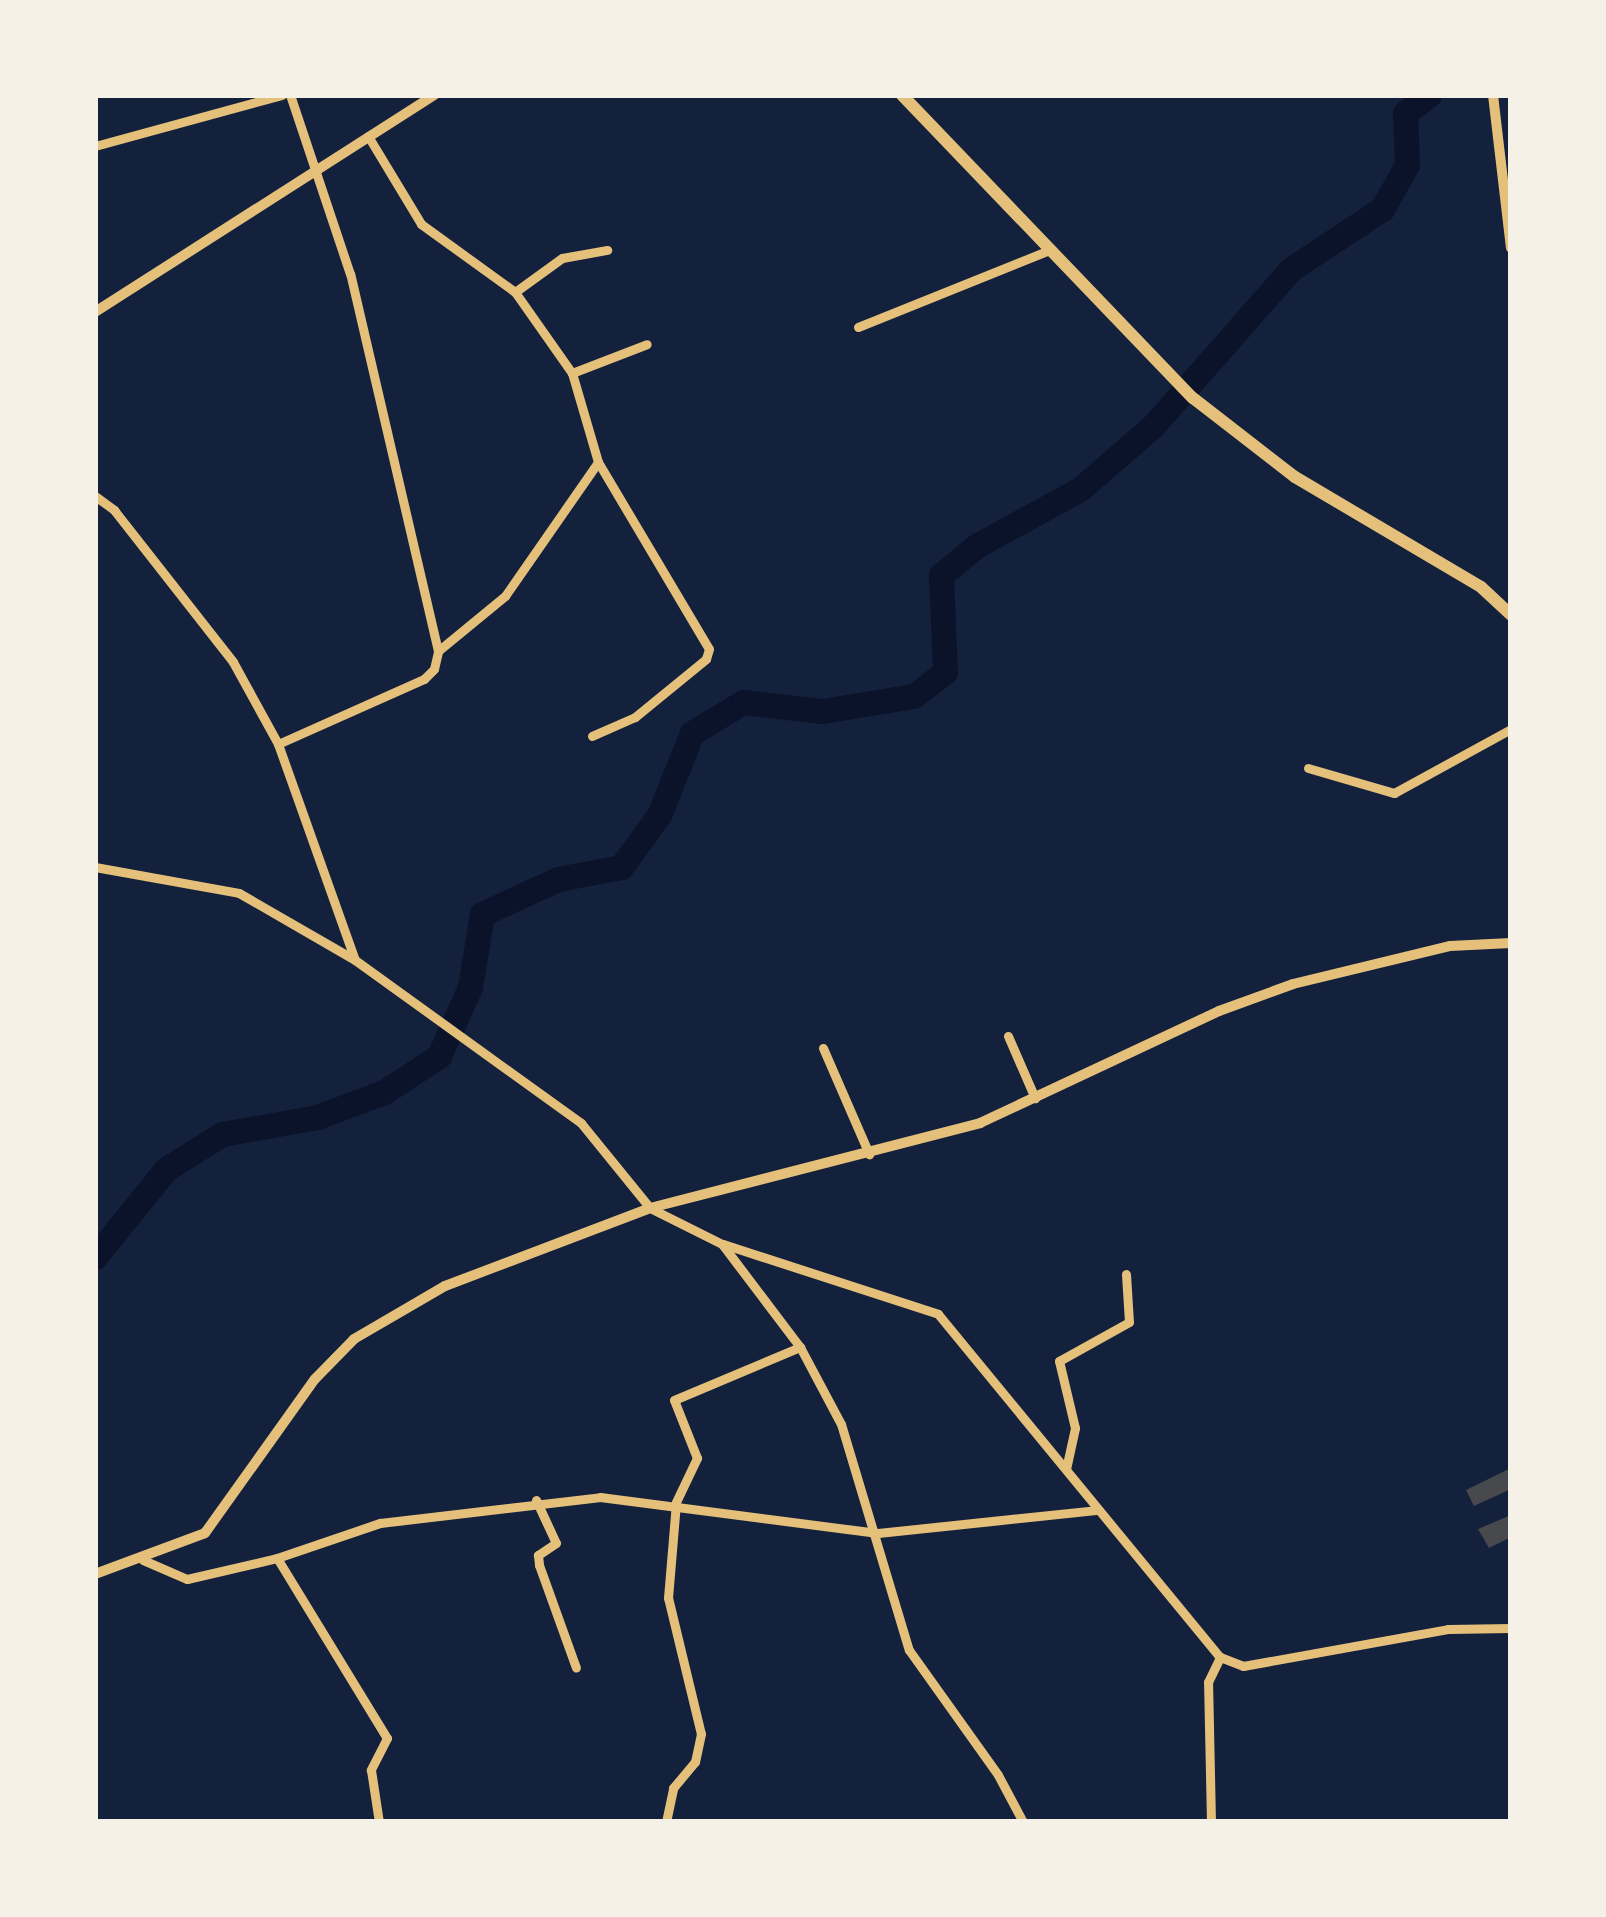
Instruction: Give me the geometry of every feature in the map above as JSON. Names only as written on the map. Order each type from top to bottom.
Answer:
[{"type":"main road","points":[[902,95],[1193,398],[1295,477],[1481,586],[1511,616]]},
{"type":"street","points":[[95,146],[286,95],[318,167],[438,651]]},
{"type":"street","points":[[95,312],[434,95]]},
{"type":"street","points":[[1493,101],[1497,170],[1511,248]]},
{"type":"street","points":[[368,136],[421,224],[514,292],[572,372],[598,462],[709,649],[706,659],[636,718],[592,736]]},
{"type":"street","points":[[1497,170],[1511,168]]},
{"type":"street","points":[[514,292],[562,258],[608,250]]},
{"type":"street","points":[[858,327],[1050,250]]},
{"type":"street","points":[[572,372],[648,344]]},
{"type":"street","points":[[278,744],[424,679],[438,651],[504,596],[598,462]]},
{"type":"street","points":[[95,496],[114,510],[233,662],[278,744],[354,960]]},
{"type":"street","points":[[1308,768],[1394,793],[1511,729]]},
{"type":"street","points":[[95,867],[239,893],[354,960],[582,1123],[650,1208],[722,1244],[938,1314],[1220,1657],[1242,1666],[1448,1629],[1511,1628]]},
{"type":"street","points":[[95,1574],[143,1560],[204,1533],[315,1379],[382,1320],[445,1286],[650,1208],[944,1135],[1035,1098],[1219,1011],[1293,984],[1450,946],[1511,942]]},
{"type":"street","points":[[1008,1036],[1035,1098]]},
{"type":"street","points":[[823,1048],[869,1154]]},
{"type":"street","points":[[722,1244],[800,1347],[841,1424],[878,1533],[908,1650],[998,1775],[1022,1822]]},
{"type":"street","points":[[1066,1470],[1075,1428],[1059,1361],[1130,1322],[1126,1274]]},
{"type":"street","points":[[666,1822],[672,1788],[694,1762],[701,1734],[668,1598],[676,1502],[697,1458],[674,1406],[677,1394],[800,1347]]},
{"type":"street","points":[[143,1560],[187,1579],[277,1558],[380,1522],[536,1500],[676,1502],[816,1529],[878,1533],[1096,1510]]},
{"type":"street","points":[[536,1500],[556,1544],[538,1555],[539,1566],[576,1668]]},
{"type":"street","points":[[277,1558],[387,1738],[371,1770],[379,1822]]},
{"type":"street","points":[[1211,1822],[1208,1682],[1220,1657]]},
{"type":"building","points":[[1511,1468],[1511,1489],[1474,1506],[1466,1490]]},
{"type":"building","points":[[1511,1515],[1511,1537],[1489,1548],[1478,1529]]},
{"type":"waterway","points":[[95,1257],[166,1169],[222,1134],[317,1117],[384,1092],[439,1056],[470,987],[482,914],[558,879],[621,867],[659,815],[692,733],[743,702],[822,711],[914,696],[945,672],[941,575],[976,546],[1080,489],[1153,426],[1291,269],[1382,209],[1407,165],[1405,113],[1429,95]]}]
